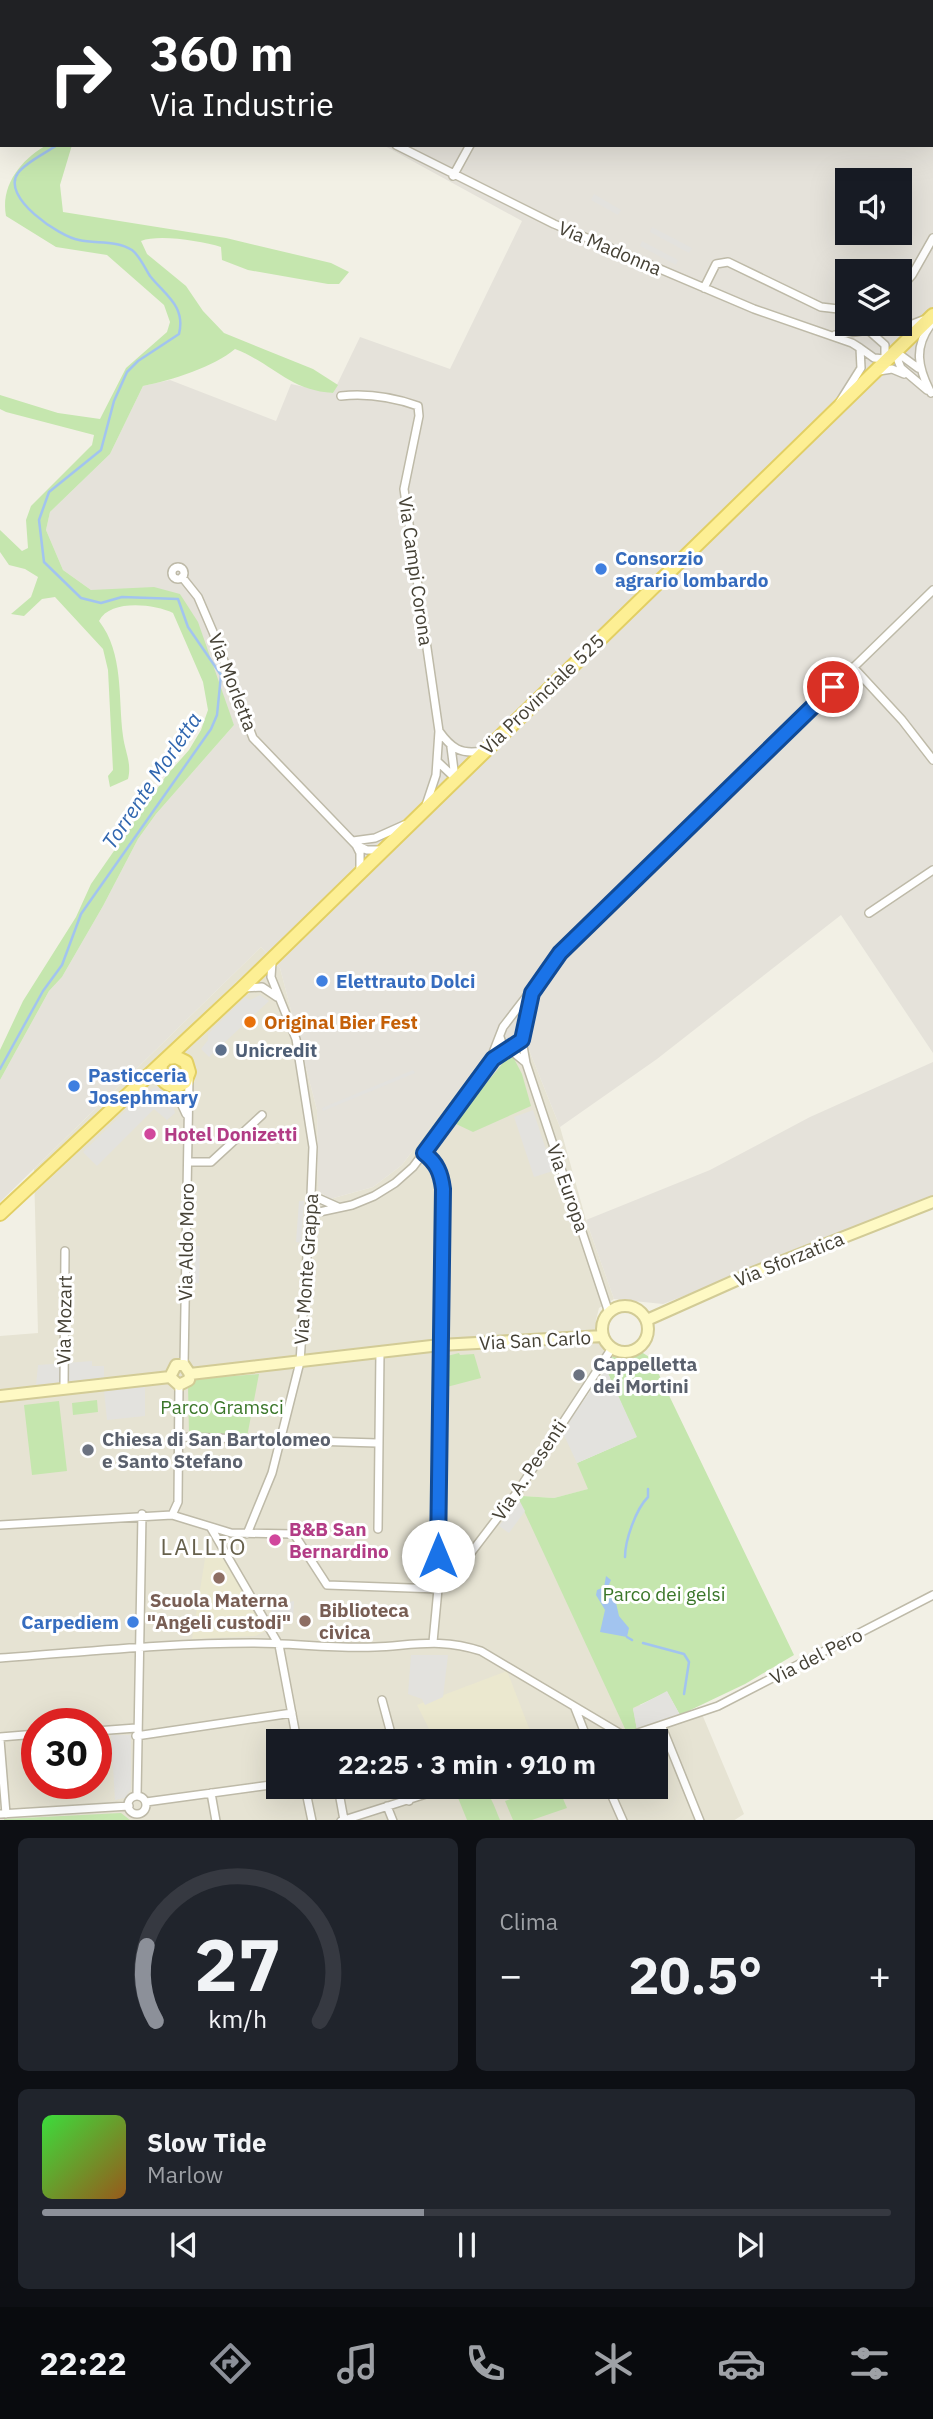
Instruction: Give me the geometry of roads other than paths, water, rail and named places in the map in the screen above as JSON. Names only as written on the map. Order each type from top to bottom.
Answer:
[{"type":"main road","name":"Via Provinciale 525","points":[[0,1214],[242,988],[933,315]]},
{"type":"main road","points":[[135,1087],[182,1084],[189,1071],[199,1029]]},
{"type":"main road","points":[[169,1084],[160,1075],[164,1061],[181,1058],[189,1071]]},
{"type":"street","name":"Via Madonna","points":[[400,147],[453,176],[554,224],[704,288],[803,328],[845,340],[874,358],[890,355]]},
{"type":"street","points":[[453,176],[469,147]]},
{"type":"street","points":[[912,275],[933,238]]},
{"type":"street","points":[[704,288],[716,264],[725,261],[818,306],[835,308]]},
{"type":"street","name":"Via Madonna","points":[[912,324],[933,315]]},
{"type":"street","points":[[932,394],[918,368],[921,343],[933,322]]},
{"type":"street","name":"Via Madonna","points":[[831,336],[835,335]]},
{"type":"street","points":[[875,336],[885,345],[908,376]]},
{"type":"street","points":[[838,405],[845,388],[861,368],[860,348]]},
{"type":"street","points":[[890,355],[918,368]]},
{"type":"street","points":[[873,372],[892,369],[908,376],[932,394]]},
{"type":"street","name":"Via Campi Corona","points":[[341,396],[359,394],[396,399],[418,406],[419,416],[404,489],[439,731],[436,775],[425,808]]},
{"type":"street","name":"Via Morletta","points":[[182,577],[203,608],[253,738],[354,843]]},
{"type":"street","points":[[493,1059],[502,1030],[560,953],[933,590]]},
{"type":"street","points":[[853,667],[902,720],[933,760]]},
{"type":"street","name":"Via Campi Corona","points":[[439,731],[451,747],[455,778]]},
{"type":"street","points":[[451,747],[464,752],[483,751]]},
{"type":"street","points":[[437,758],[441,767],[455,778]]},
{"type":"street","points":[[354,843],[375,838],[411,821]]},
{"type":"street","points":[[354,843],[367,850],[382,850]]},
{"type":"street","points":[[354,843],[360,853],[360,872]]},
{"type":"street","points":[[869,914],[933,870]]},
{"type":"street","name":"Via Monte Grappa","points":[[247,1534],[272,1473],[300,1362],[312,1195],[313,1147],[296,1039],[271,977],[272,958]]},
{"type":"street","points":[[242,988],[261,987],[280,1000]]},
{"type":"street","points":[[310,1214],[352,1205],[395,1183],[424,1153],[493,1059],[523,1037],[532,993]]},
{"type":"street","points":[[502,1030],[516,1025],[523,1037]]},
{"type":"street","name":"Via Europa","points":[[502,1030],[502,1043],[526,1063]]},
{"type":"street","name":"Via Europa","points":[[523,1037],[526,1063],[609,1313]]},
{"type":"street","name":"Via Aldo Moro","points":[[187,1370],[189,1071]]},
{"type":"street","name":"Via Aldo Moro","points":[[169,1084],[188,1118]]},
{"type":"street","points":[[188,1162],[211,1162],[262,1115]]},
{"type":"street","points":[[424,1153],[433,1160],[441,1174],[443,1189],[438,1586],[433,1642]]},
{"type":"street","points":[[312,1195],[339,1207]]},
{"type":"street","name":"Via Sforzatica","points":[[647,1320],[750,1275],[933,1202]]},
{"type":"street","name":"Via Mozart","points":[[64,1389],[65,1251]]},
{"type":"street","points":[[629,1306],[647,1320],[648,1333],[642,1345],[628,1352],[612,1348],[603,1336],[603,1327],[609,1313],[629,1306]]},
{"type":"street","name":"Via San Carlo","points":[[187,1370],[300,1362],[439,1345],[603,1336]]},
{"type":"street","name":"Via A. Pesenti","points":[[438,1586],[452,1579],[518,1491],[612,1348]]},
{"type":"street","points":[[378,1530],[380,1352]]},
{"type":"street","points":[[0,1396],[64,1389],[174,1381],[189,1380],[187,1370],[176,1365],[174,1381],[179,1437],[178,1502],[172,1515]]},
{"type":"street","points":[[179,1437],[377,1443]]},
{"type":"street","points":[[0,1525],[142,1514],[172,1515],[247,1534],[294,1534],[327,1585],[438,1586]]},
{"type":"street","points":[[137,1796],[136,1732],[142,1514]]},
{"type":"street","points":[[211,1527],[279,1645],[295,1729]]},
{"type":"street","name":"Via del Pero","points":[[0,1658],[138,1648],[279,1645],[377,1647],[433,1642],[481,1651],[626,1737],[698,1715],[933,1595]]},
{"type":"street","points":[[382,1699],[390,1729]]},
{"type":"street","points":[[575,1708],[583,1729]]},
{"type":"street","points":[[112,1731],[136,1732],[292,1713]]},
{"type":"street","points":[[662,1727],[700,1820]]},
{"type":"street","points":[[21,1736],[0,1738],[3,1814],[129,1806]]},
{"type":"street","points":[[137,1796],[146,1802],[266,1786]]},
{"type":"street","points":[[211,1793],[216,1820]]},
{"type":"street","points":[[129,1806],[131,1798],[137,1796]]},
{"type":"street","points":[[307,1799],[312,1820]]},
{"type":"street","points":[[340,1799],[343,1820],[415,1799]]},
{"type":"street","points":[[613,1799],[623,1820]]},
{"type":"street","points":[[129,1806],[139,1817],[146,1802]]},
{"type":"street","points":[[387,1806],[393,1820]]},
{"type":"water","points":[[606,1576],[611,1580],[608,1587],[614,1594],[619,1616],[629,1628],[627,1637],[600,1632],[605,1610],[596,1595],[597,1590],[604,1587]]},
{"type":"waterway","name":"Torrente Morletta","points":[[0,1069],[43,991],[62,965],[81,914],[211,729],[217,715],[221,675],[188,627],[178,599],[122,597],[101,603],[81,598],[44,562],[39,520],[49,492],[101,450],[114,401],[127,372],[138,361],[179,334],[180,324],[177,308],[132,250],[119,245],[70,237],[47,224],[24,204],[17,193],[15,183],[18,173],[54,147]]},
{"type":"waterway","points":[[625,1557],[632,1525],[648,1497],[648,1489]]},
{"type":"waterway","points":[[627,1637],[632,1640]]},
{"type":"waterway","points":[[643,1643],[684,1654],[689,1662],[684,1694]]},
{"type":"place","name":"Consorzio agrario lombardo","points":[[601,569]]},
{"type":"place","name":"Elettrauto Dolci","points":[[322,981]]},
{"type":"place","name":"Original Bier Fest","points":[[250,1022]]},
{"type":"place","name":"Unicredit","points":[[221,1050]]},
{"type":"place","name":"Pasticceria Josephmary","points":[[74,1086]]},
{"type":"place","name":"Hotel Donizetti","points":[[150,1134]]},
{"type":"place","name":"Cappelletta dei Mortini","points":[[579,1375]]},
{"type":"place","name":"Chiesa di San Bartolomeo e Santo Stefano","points":[[88,1450]]},
{"type":"place","name":"B&B San Bernardino","points":[[275,1540]]},
{"type":"place","name":"Scuola Materna \"Angeli custodi\"","points":[[219,1578]]},
{"type":"place","name":"Biblioteca civica","points":[[305,1621]]},
{"type":"place","name":"Carpediem","points":[[133,1622]]},
{"type":"district","name":"LALLIO","points":[[204,1547]]},
{"type":"park label","name":"Parco Gramsci","points":[[222,1407]]},
{"type":"park label","name":"Parco dei gelsi","points":[[664,1594]]}]
